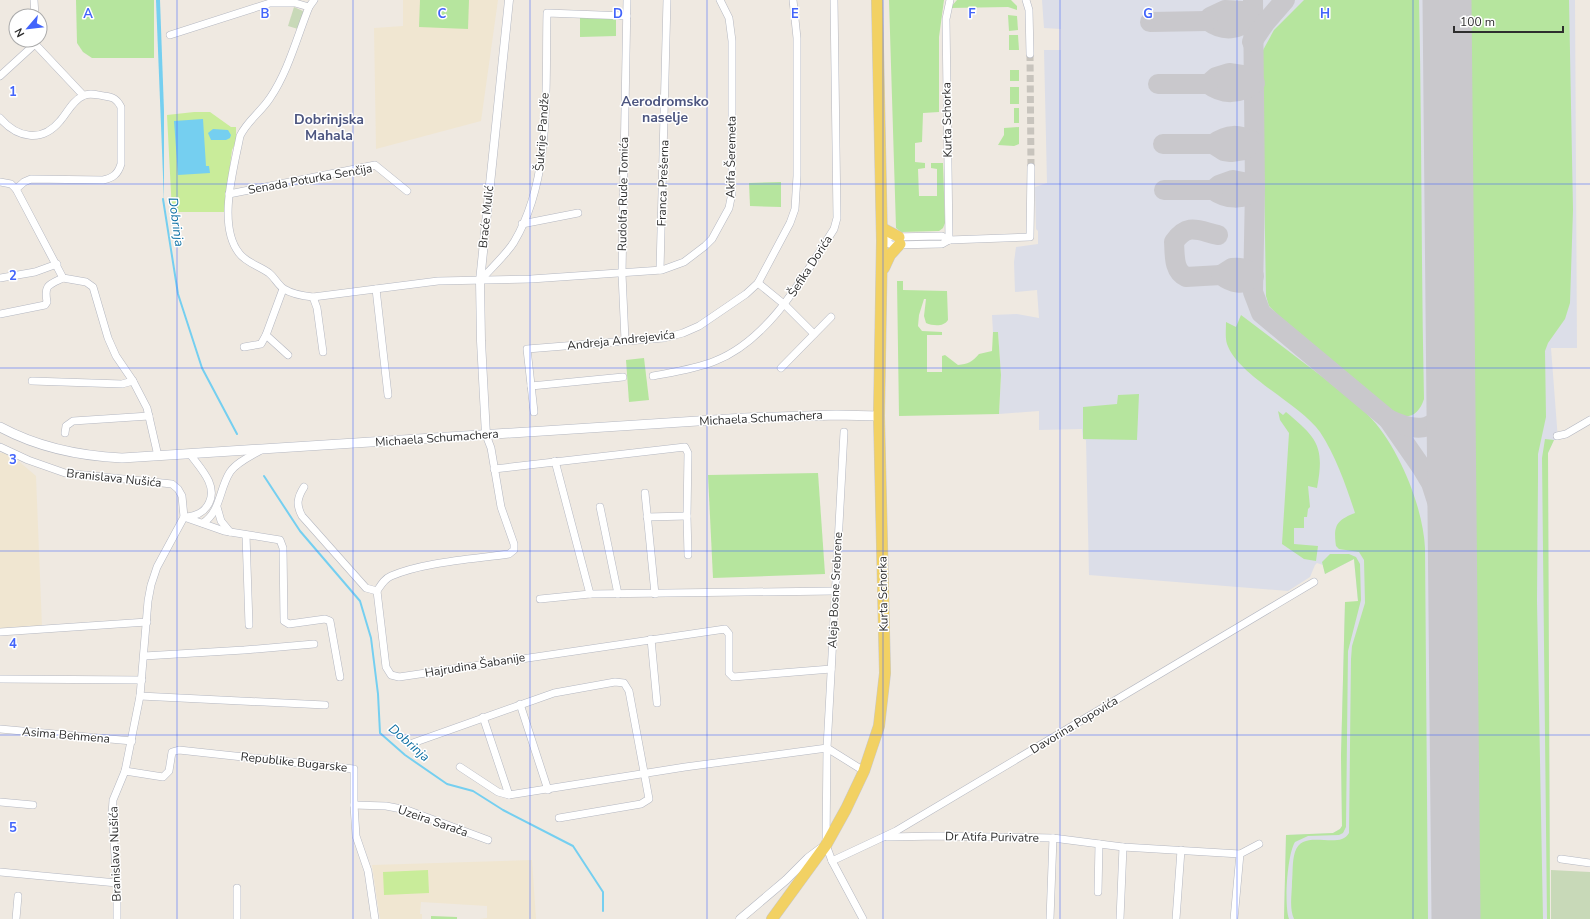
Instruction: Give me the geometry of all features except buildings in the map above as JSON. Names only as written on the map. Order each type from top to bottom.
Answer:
[{"type":"main road","name":"Kurta Schorka","points":[[772,919],[826,845],[846,809],[864,771],[878,726],[885,673],[879,416],[882,228],[877,0]]},
{"type":"main road","points":[[882,228],[899,241],[890,255],[882,274]]},
{"type":"main road","name":"Michaela Schumachera","points":[[0,427],[53,448],[86,455],[122,458],[744,418],[836,415],[879,416]]},
{"type":"street","name":"Braće Mulić","points":[[486,435],[481,341],[480,281],[509,0]]},
{"type":"street","name":"Rudolfa Rude Tomića","points":[[625,340],[622,274],[627,0]]},
{"type":"street","name":"Franca Prešerna","points":[[661,270],[667,0]]},
{"type":"street","name":"Akifa Šeremeta","points":[[480,281],[622,274],[661,270],[684,262],[705,246],[716,233],[729,208],[732,193],[732,41],[729,18],[720,0]]},
{"type":"street","name":"Andreja Andrejevića","points":[[534,412],[527,349],[664,338],[683,333],[707,322],[732,306],[758,283],[782,240],[795,209],[797,176],[796,38],[793,0]]},
{"type":"street","name":"Šefika Dorića","points":[[653,376],[715,361],[726,356],[762,330],[785,305],[834,229],[837,218],[834,0]]},
{"type":"street","name":"Kurta Schorka","points":[[949,240],[946,19],[950,0]]},
{"type":"street","points":[[1027,1],[1030,54]]},
{"type":"street","name":"Senada Poturka Senčija","points":[[170,35],[270,3],[312,2],[285,70],[270,98],[245,127],[240,136],[229,194],[230,233],[239,254],[268,272],[283,289],[299,295],[313,297],[438,281],[480,281]]},
{"type":"street","name":"Šukrije Pandže","points":[[480,281],[513,242],[538,184],[543,140],[547,13],[627,16]]},
{"type":"street","points":[[0,76],[29,48]]},
{"type":"street","points":[[40,48],[83,95]]},
{"type":"street","points":[[0,118],[7,126],[17,133],[37,136],[54,128],[83,95],[90,94],[112,97],[119,103],[120,107],[121,164],[114,177],[103,180],[31,179],[24,182],[16,189]]},
{"type":"street","name":"Senada Poturka Senčija","points":[[229,194],[375,165],[407,192]]},
{"type":"street","points":[[882,241],[887,244],[899,241],[942,236],[949,240],[1030,237],[1031,167]]},
{"type":"street","points":[[0,182],[11,184],[16,189],[57,264],[63,278]]},
{"type":"street","points":[[522,224],[578,213]]},
{"type":"street","points":[[0,278],[35,272],[57,264]]},
{"type":"street","points":[[0,314],[45,305],[47,302],[45,292],[49,284],[63,278],[86,282],[94,287],[108,338],[116,356],[133,381],[149,416],[158,456]]},
{"type":"street","points":[[758,283],[785,305],[814,334]]},
{"type":"street","points":[[244,347],[261,344],[266,335],[283,289]]},
{"type":"street","points":[[376,289],[388,396]]},
{"type":"street","points":[[313,297],[318,314],[323,352]]},
{"type":"street","points":[[781,368],[831,317]]},
{"type":"street","points":[[266,335],[288,355]]},
{"type":"street","points":[[531,386],[623,377]]},
{"type":"street","points":[[32,381],[122,384],[133,381]]},
{"type":"street","points":[[65,433],[66,426],[73,421],[149,416]]},
{"type":"street","points":[[1558,436],[1566,434],[1590,420]]},
{"type":"street","name":"Aleja Bosne Srebrene","points":[[826,845],[827,748],[834,591],[844,432]]},
{"type":"street","points":[[304,487],[298,501],[298,508],[302,516],[366,588],[377,591],[382,583],[390,576],[403,572],[429,566],[512,552],[514,550],[514,544],[501,508],[491,448],[486,435]]},
{"type":"street","name":"Branislava Nušića","points":[[0,447],[28,460],[65,473],[172,484],[178,488],[182,496],[184,517],[157,567],[148,600],[140,696],[125,771],[113,800],[112,809],[117,883],[117,919]]},
{"type":"street","points":[[494,469],[685,447],[688,453],[688,555]]},
{"type":"street","points":[[203,524],[211,517],[217,507],[226,479],[233,468],[261,449]]},
{"type":"street","points":[[190,454],[210,484],[211,498],[203,524]]},
{"type":"street","points":[[555,462],[590,594]]},
{"type":"street","points":[[645,493],[656,594]]},
{"type":"street","points":[[184,517],[200,514],[207,507]]},
{"type":"street","points":[[217,507],[221,521],[230,532]]},
{"type":"street","points":[[600,507],[618,594]]},
{"type":"street","points":[[647,517],[687,516]]},
{"type":"street","points":[[184,517],[230,532],[280,540],[283,548],[284,621],[289,624],[326,619],[330,621],[340,677]]},
{"type":"street","points":[[246,535],[249,625]]},
{"type":"street","name":"Davorina Popovića","points":[[832,861],[884,837],[1314,582]]},
{"type":"street","name":"Hajrudina Šabanije","points":[[377,591],[386,667],[391,675],[395,676],[726,629],[729,634],[729,673],[733,677],[831,669]]},
{"type":"street","points":[[540,599],[590,594],[834,591]]},
{"type":"street","points":[[0,632],[147,622]]},
{"type":"street","points":[[651,639],[656,703]]},
{"type":"street","points":[[144,656],[314,644]]},
{"type":"street","points":[[0,679],[142,680]]},
{"type":"street","points":[[410,744],[554,693],[615,682],[624,683],[629,691],[649,796],[644,803],[559,818]]},
{"type":"street","points":[[140,696],[325,705]]},
{"type":"street","points":[[520,704],[548,790]]},
{"type":"street","points":[[483,717],[509,795]]},
{"type":"street","name":"Asima Behmena","points":[[0,729],[132,741]]},
{"type":"street","points":[[460,767],[498,792],[509,795],[548,790],[645,773],[827,748],[864,771]]},
{"type":"street","name":"Republike Bugarske","points":[[125,771],[163,777],[169,771],[172,752],[179,750],[354,769],[356,836],[368,871],[375,919]]},
{"type":"street","points":[[0,802],[33,805]]},
{"type":"street","name":"Uzeira Sarača","points":[[354,805],[386,806],[407,810],[488,840]]},
{"type":"street","name":"Dr Atifa Purivatre","points":[[884,837],[939,836],[1053,838],[1122,846],[1240,854]]},
{"type":"street","points":[[1050,919],[1053,838]]},
{"type":"street","points":[[1098,892],[1099,844]]},
{"type":"street","points":[[1234,919],[1240,854],[1259,844]]},
{"type":"street","points":[[740,919],[786,880],[808,858],[826,845],[832,861],[863,919]]},
{"type":"street","points":[[1120,919],[1122,846]]},
{"type":"street","points":[[1176,919],[1181,850]]},
{"type":"street","points":[[1562,859],[1590,863]]},
{"type":"street","points":[[0,872],[117,883]]},
{"type":"street","points":[[237,888],[237,919]]},
{"type":"street","points":[[16,919],[18,896]]},
{"type":"shaded area","points":[[403,0],[498,0],[481,121],[376,149],[374,28],[403,26]]},
{"type":"shaded area","points":[[1042,0],[1575,0],[1577,348],[1551,348],[1558,440],[1554,440],[1548,453],[1550,919],[1284,919],[1286,835],[1333,833],[1342,826],[1341,756],[1345,602],[1358,602],[1354,559],[1325,574],[1323,565],[1317,563],[1310,577],[1288,591],[1089,575],[1086,440],[1083,439],[1082,429],[1039,430],[1039,411],[999,414],[1001,375],[998,332],[993,332],[992,315],[1017,314],[1039,318],[1037,290],[1015,292],[1014,262],[1016,247],[1038,244],[1038,231],[1036,229],[1035,187],[1047,183],[1044,50],[1061,50],[1061,29],[1044,28]]},
{"type":"shaded area","points":[[0,453],[9,453],[36,476],[42,627],[0,628]]},
{"type":"shaded area","points":[[532,860],[536,919],[480,919],[487,918],[487,906],[421,902],[420,914],[422,914],[422,919],[380,919],[372,865]]},
{"type":"green space","points":[[76,0],[154,0],[154,58],[92,58],[83,52],[77,43]]},
{"type":"green space","points":[[420,0],[469,0],[468,29],[419,27]]},
{"type":"green space","points":[[889,0],[944,0],[939,37],[939,112],[923,113],[922,142],[915,143],[915,162],[925,163],[925,168],[918,169],[919,196],[937,196],[937,169],[931,168],[931,163],[943,163],[945,223],[943,228],[939,231],[901,232],[896,228]]},
{"type":"green space","points":[[957,0],[1011,0],[1017,6],[1017,10],[1008,7],[950,8]]},
{"type":"green space","points":[[1304,0],[1419,0],[1424,399],[1417,412],[1410,416],[1401,416],[1396,414],[1277,314],[1269,306],[1266,296],[1262,52],[1274,30]]},
{"type":"green space","points":[[1466,0],[1569,0],[1573,210],[1570,303],[1565,319],[1548,343],[1545,351],[1546,417],[1538,454],[1537,601],[1543,919],[1479,919],[1474,682],[1473,494]]},
{"type":"green space","points":[[294,7],[305,12],[298,29],[288,26]]},
{"type":"green space","points":[[1008,15],[1017,16],[1018,30],[1009,31]]},
{"type":"green space","points":[[580,18],[616,19],[616,36],[580,37]]},
{"type":"green space","points":[[1009,35],[1018,35],[1019,50],[1009,50]]},
{"type":"green space","points":[[1010,70],[1019,70],[1019,81],[1010,81]]},
{"type":"green space","points":[[1010,87],[1019,87],[1019,104],[1010,104]]},
{"type":"green space","points":[[1014,108],[1019,108],[1019,123],[1014,123]]},
{"type":"green space","points":[[210,112],[231,127],[236,127],[236,142],[232,150],[224,212],[172,212],[167,115]]},
{"type":"green space","points":[[1019,127],[1019,144],[1014,146],[998,145],[1004,135],[1004,128]]},
{"type":"green space","points":[[781,182],[781,207],[750,206],[749,183]]},
{"type":"green space","points":[[897,281],[903,281],[903,290],[947,291],[948,320],[944,324],[932,325],[926,323],[924,316],[926,299],[924,299],[919,315],[918,326],[922,331],[942,332],[942,335],[927,335],[927,372],[942,372],[942,356],[945,355],[958,365],[970,362],[979,354],[992,351],[993,332],[998,332],[1001,375],[999,414],[899,416]]},
{"type":"green space","points":[[1241,315],[1352,400],[1368,415],[1379,428],[1399,459],[1414,495],[1423,531],[1425,548],[1428,919],[1294,919],[1292,915],[1291,901],[1293,863],[1295,852],[1299,845],[1305,841],[1337,840],[1344,838],[1349,833],[1351,659],[1352,646],[1365,603],[1364,560],[1359,552],[1339,549],[1336,546],[1335,533],[1338,524],[1344,518],[1355,513],[1336,461],[1320,432],[1310,421],[1243,367],[1233,356],[1227,344],[1226,322],[1236,327]]},
{"type":"green space","points":[[644,358],[649,400],[629,402],[626,360]]},
{"type":"green space","points":[[1139,394],[1137,440],[1083,439],[1083,407],[1117,404],[1118,395]]},
{"type":"green space","points":[[1278,411],[1283,415],[1286,412],[1312,436],[1319,452],[1320,462],[1317,488],[1308,486],[1310,507],[1308,509],[1307,517],[1304,517],[1304,528],[1294,528],[1294,544],[1318,546],[1316,561],[1304,559],[1282,544],[1289,433],[1280,420]]},
{"type":"green space","points":[[1545,439],[1554,440],[1548,453],[1550,919],[1547,919],[1542,458]]},
{"type":"green space","points":[[818,473],[825,574],[713,578],[708,475]]},
{"type":"green space","points":[[1330,554],[1349,554],[1356,557],[1360,564],[1361,600],[1348,651],[1346,827],[1343,833],[1339,835],[1308,836],[1295,842],[1292,848],[1287,880],[1287,912],[1289,919],[1284,919],[1286,835],[1333,833],[1342,826],[1341,756],[1345,602],[1358,601],[1354,559],[1325,574],[1322,562]]},
{"type":"green space","points":[[428,870],[429,893],[384,895],[383,872]]},
{"type":"green space","points":[[1551,870],[1590,872],[1590,919],[1551,919]]},
{"type":"green space","points":[[431,916],[457,917],[457,919],[431,919]]},
{"type":"water","name":"Dobrinja","points":[[156,0],[160,0],[164,111],[164,201]]},
{"type":"water","points":[[203,119],[206,166],[209,166],[210,173],[178,175],[174,121]]},
{"type":"water","points":[[213,129],[228,130],[231,135],[230,138],[226,140],[211,140],[208,133]]},
{"type":"waterway","name":"Dobrinja","points":[[163,199],[178,294],[202,368],[237,434]]},
{"type":"waterway","name":"Dobrinja","points":[[264,476],[300,531],[360,601],[371,638],[378,694],[380,733],[405,755],[447,784],[473,791],[503,810],[573,846],[603,892],[603,911]]},
{"type":"taxiway","points":[[1253,0],[1255,188],[1253,292],[1261,313],[1388,419],[1431,483],[1452,548]]},
{"type":"taxiway","points":[[1252,42],[1265,23],[1285,0]]},
{"type":"taxiway","points":[[1225,10],[1242,11],[1253,17],[1248,22],[1231,28],[1219,27],[1208,21],[1210,17],[1225,10]]},
{"type":"taxiway","points":[[1150,22],[1208,21]]},
{"type":"taxiway","points":[[1229,73],[1242,75],[1255,83],[1243,90],[1231,92],[1225,92],[1213,88],[1208,84],[1216,77],[1229,73]]},
{"type":"taxiway","points":[[1158,84],[1208,84]]},
{"type":"taxiway","points":[[1163,144],[1213,144],[1224,151],[1231,152],[1244,150],[1254,142],[1243,137],[1229,136],[1218,140],[1213,144]]},
{"type":"taxiway","points":[[1233,180],[1248,183],[1255,188],[1246,195],[1235,198],[1223,195],[1213,190],[1219,185],[1233,180]]},
{"type":"taxiway","points":[[1164,190],[1213,190]]},
{"type":"taxiway","points":[[1218,235],[1199,230],[1189,230],[1184,232],[1174,242],[1175,257],[1179,271],[1186,277],[1221,275]]},
{"type":"taxiway","points":[[1232,268],[1244,269],[1249,271],[1254,276],[1246,282],[1238,283],[1233,282],[1221,275],[1232,268]]},
{"type":"taxiway","points":[[1388,419],[1409,427],[1426,427],[1434,423],[1440,417],[1446,409],[1451,397]]},
{"type":"runway","points":[[1447,0],[1456,919]]},
{"type":"tunnel","points":[[1030,54],[1031,167]]},
{"type":"district","name":"Aerodromsko naselje","points":[[665,110]]},
{"type":"district","name":"Dobrinjska Mahala","points":[[329,128]]}]
